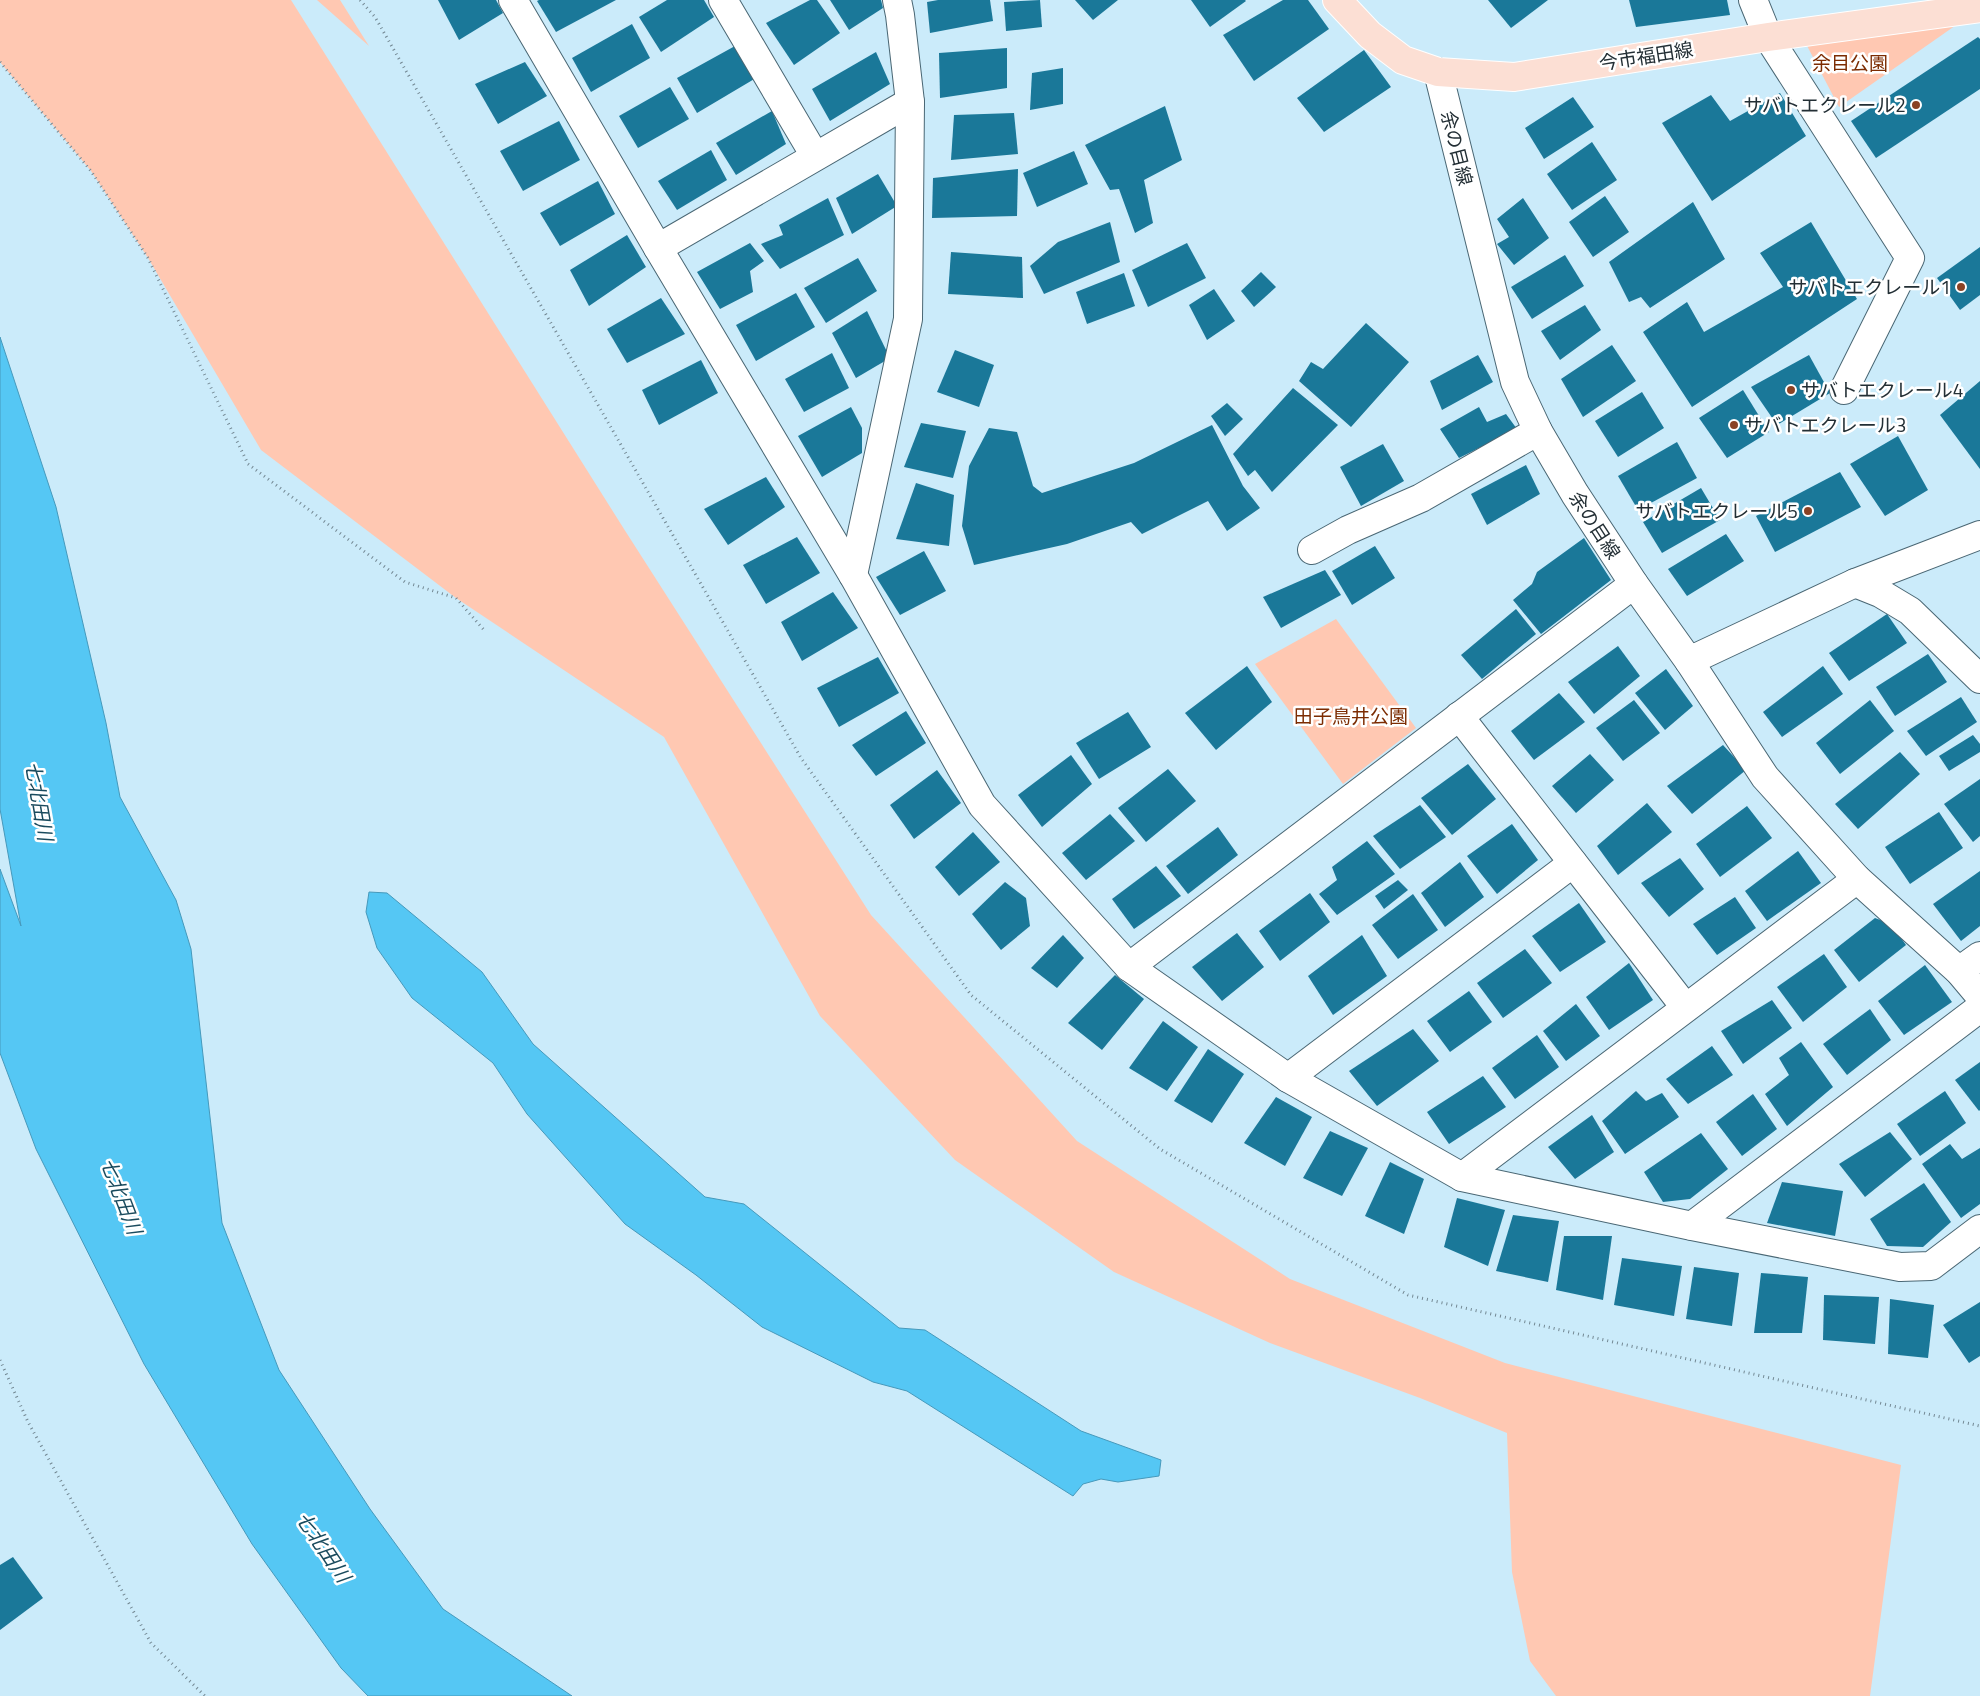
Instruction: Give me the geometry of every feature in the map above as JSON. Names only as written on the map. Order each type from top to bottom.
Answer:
[{"type":"main road","name":"今市福田線","points":[[1337,0],[1370,35],[1403,60],[1438,72],[1514,77],[1768,36],[1980,8]]},
{"type":"street","points":[[513,0],[853,575],[982,805],[1129,967],[1288,1078],[1462,1177],[1692,1226],[1900,1267],[1932,1266],[1980,1229]]},
{"type":"street","points":[[723,0],[815,156]]},
{"type":"street","points":[[853,575],[908,319],[910,102],[897,0]]},
{"type":"street","points":[[1753,0],[1768,36],[1910,258],[1844,390]]},
{"type":"street","name":"余の目線","points":[[1438,72],[1515,382],[1538,431],[1575,494],[1634,584],[1765,777],[1857,879],[1970,964],[1980,996]]},
{"type":"street","points":[[658,248],[910,102]]},
{"type":"street","points":[[1312,550],[1348,530],[1421,498],[1538,431]]},
{"type":"street","points":[[1688,661],[1855,583],[1980,535]]},
{"type":"street","points":[[1855,583],[1880,593],[1910,611],[1980,679]]},
{"type":"street","points":[[1129,967],[1634,584]]},
{"type":"street","points":[[1459,716],[1685,1007]]},
{"type":"street","points":[[1288,1078],[1573,864]]},
{"type":"street","points":[[1462,1177],[1857,879]]},
{"type":"street","points":[[1692,1226],[1980,1008]]},
{"type":"path","points":[[0,62],[91,171],[148,258],[248,464],[405,582],[456,598],[485,631]]},
{"type":"path","points":[[0,1360],[28,1422],[151,1643],[205,1696]]},
{"type":"green space","points":[[0,0],[291,0],[624,529],[871,915],[1077,1141],[1290,1279],[1505,1363],[1901,1465],[1870,1696],[1556,1696],[1530,1661],[1512,1572],[1507,1433],[1420,1398],[1270,1343],[1114,1272],[955,1160],[820,1016],[664,737],[456,598],[261,450],[148,258],[91,171],[0,62]]},
{"type":"green space","points":[[317,0],[340,0],[369,46]]},
{"type":"green space","name":"余目公園","points":[[1969,16],[1839,107],[1804,40]]},
{"type":"green space","name":"田子鳥井公園","points":[[1336,619],[1416,728],[1343,784],[1255,664]]},
{"type":"water","name":"七北田川","points":[[0,337],[56,507],[106,723],[120,797],[176,900],[191,949],[222,1223],[279,1370],[370,1509],[443,1609],[572,1696],[368,1696],[341,1668],[252,1544],[144,1364],[36,1149],[0,1053],[0,869],[21,926],[0,809]]},
{"type":"water","points":[[369,892],[387,893],[482,972],[533,1044],[705,1197],[744,1204],[899,1328],[925,1330],[1081,1431],[1161,1460],[1159,1476],[1118,1482],[1101,1479],[1083,1484],[1073,1496],[907,1391],[873,1382],[762,1327],[696,1275],[625,1224],[527,1114],[493,1063],[412,998],[377,948],[366,912]]},
{"type":"building","points":[[438,0],[496,0],[503,13],[459,40]]},
{"type":"building","points":[[616,0],[556,32],[537,1]]},
{"type":"building","points":[[667,0],[704,0],[714,17],[661,52],[639,17]]},
{"type":"building","points":[[810,0],[817,0],[840,33],[794,65],[766,23]]},
{"type":"building","points":[[830,0],[881,0],[883,8],[849,30]]},
{"type":"building","points":[[938,0],[990,0],[993,21],[930,33],[927,2]]},
{"type":"building","points":[[1040,0],[1042,27],[1006,31],[1004,2]]},
{"type":"building","points":[[1075,0],[1118,0],[1093,20]]},
{"type":"building","points":[[1191,0],[1245,0],[1246,1],[1210,27]]},
{"type":"building","points":[[1283,0],[1308,0],[1329,29],[1254,81],[1223,35]]},
{"type":"building","points":[[1488,0],[1548,0],[1511,28]]},
{"type":"building","points":[[1629,0],[1727,0],[1730,15],[1636,27]]},
{"type":"building","points":[[632,24],[650,58],[591,92],[572,58]]},
{"type":"building","name":"サバトエクレール2","points":[[1978,37],[1980,39],[1980,89],[1876,158],[1851,121]]},
{"type":"building","points":[[735,46],[756,78],[697,113],[677,78]]},
{"type":"building","points":[[1007,48],[1007,88],[940,98],[939,53]]},
{"type":"building","points":[[1364,50],[1391,87],[1324,132],[1297,98]]},
{"type":"building","points":[[876,52],[890,84],[830,121],[812,89]]},
{"type":"building","points":[[525,62],[547,96],[498,124],[475,84]]},
{"type":"building","points":[[1063,68],[1063,104],[1030,110],[1032,73]]},
{"type":"building","points":[[670,87],[689,119],[638,148],[619,116]]},
{"type":"building","points":[[1780,93],[1806,136],[1712,201],[1662,123],[1711,95],[1730,121]]},
{"type":"building","points":[[1573,97],[1594,127],[1544,159],[1525,128]]},
{"type":"building","points":[[1165,106],[1182,160],[1144,180],[1153,223],[1135,233],[1119,189],[1110,190],[1085,145]]},
{"type":"building","points":[[772,111],[786,144],[736,175],[716,143]]},
{"type":"building","points":[[1014,113],[1018,154],[951,160],[954,115]]},
{"type":"building","points":[[559,121],[580,160],[523,191],[500,151]]},
{"type":"building","points":[[1592,142],[1617,180],[1572,210],[1547,174]]},
{"type":"building","points":[[711,150],[727,180],[677,210],[658,181]]},
{"type":"building","points":[[1074,151],[1088,184],[1037,207],[1023,173]]},
{"type":"building","points":[[1018,169],[1017,216],[932,218],[933,178]]},
{"type":"building","points":[[878,174],[897,206],[852,234],[836,198]]},
{"type":"building","points":[[598,181],[615,214],[560,246],[540,213]]},
{"type":"building","points":[[1605,196],[1629,232],[1593,257],[1569,222]]},
{"type":"building","points":[[828,198],[844,235],[780,269],[761,244],[783,235],[779,225]]},
{"type":"building","points":[[1523,198],[1549,238],[1514,265],[1497,244],[1509,237],[1497,219]]},
{"type":"building","points":[[1693,202],[1725,259],[1650,308],[1641,297],[1629,302],[1609,262]]},
{"type":"building","points":[[1110,222],[1120,262],[1044,294],[1030,266],[1058,242]]},
{"type":"building","points":[[1811,222],[1857,299],[1692,407],[1643,332],[1687,302],[1704,332],[1783,287],[1760,253]]},
{"type":"building","points":[[627,235],[646,267],[589,306],[570,270]]},
{"type":"building","points":[[750,243],[764,261],[750,271],[753,292],[720,309],[697,272]]},
{"type":"building","points":[[1187,243],[1206,278],[1148,307],[1132,270]]},
{"type":"building","name":"サバトエクレール1","points":[[1980,247],[1980,295],[1960,310],[1937,278]]},
{"type":"building","points":[[951,252],[1022,257],[1023,298],[948,294]]},
{"type":"building","points":[[1565,255],[1584,286],[1532,319],[1511,287]]},
{"type":"building","points":[[858,258],[877,291],[826,323],[804,288]]},
{"type":"building","points":[[1261,272],[1276,287],[1254,307],[1241,291]]},
{"type":"building","points":[[1124,273],[1135,306],[1087,324],[1076,292]]},
{"type":"building","points":[[1214,289],[1235,321],[1207,340],[1189,305]]},
{"type":"building","points":[[796,293],[815,327],[756,361],[736,325]]},
{"type":"building","points":[[661,298],[685,334],[627,363],[607,329]]},
{"type":"building","points":[[1585,305],[1601,330],[1560,360],[1541,331]]},
{"type":"building","points":[[867,311],[890,358],[856,378],[832,333]]},
{"type":"building","points":[[1366,323],[1409,362],[1351,427],[1299,381],[1311,362],[1323,369]]},
{"type":"building","points":[[1612,345],[1636,381],[1583,417],[1561,379]]},
{"type":"building","points":[[955,350],[994,365],[979,407],[937,392]]},
{"type":"building","points":[[832,353],[849,388],[804,412],[785,379]]},
{"type":"building","points":[[1478,355],[1493,382],[1442,410],[1430,381]]},
{"type":"building","name":"サバトエクレール4","points":[[1809,355],[1830,393],[1777,425],[1751,387]]},
{"type":"building","points":[[701,360],[718,393],[659,425],[642,390]]},
{"type":"building","points":[[1980,381],[1980,469],[1940,415]]},
{"type":"building","points":[[1293,388],[1338,425],[1272,492],[1255,470],[1248,476],[1233,454]]},
{"type":"building","name":"サバトエクレール3","points":[[1743,390],[1769,432],[1727,458],[1699,418]]},
{"type":"building","points":[[1642,392],[1664,428],[1618,457],[1595,421]]},
{"type":"building","points":[[1227,403],[1243,419],[1225,436],[1211,416]]},
{"type":"building","points":[[851,407],[862,428],[862,453],[822,477],[798,436]]},
{"type":"building","points":[[1479,407],[1487,422],[1506,414],[1517,429],[1459,458],[1440,429]]},
{"type":"building","points":[[921,423],[966,431],[953,478],[904,467]]},
{"type":"building","points":[[1212,425],[1243,486],[1260,508],[1227,531],[1208,501],[1142,534],[1131,522],[1067,544],[974,565],[962,526],[969,466],[989,428],[1017,432],[1033,486],[1042,493],[1134,463]]},
{"type":"building","points":[[1898,436],[1928,490],[1885,516],[1850,464]]},
{"type":"building","points":[[1677,442],[1697,478],[1638,510],[1618,476]]},
{"type":"building","points":[[1383,444],[1404,481],[1361,506],[1340,467]]},
{"type":"building","points":[[1526,465],[1540,494],[1487,525],[1471,494]]},
{"type":"building","name":"サバトエクレール5","points":[[1840,472],[1861,507],[1775,552],[1756,516]]},
{"type":"building","points":[[766,477],[785,507],[728,545],[704,509]]},
{"type":"building","points":[[916,483],[954,495],[949,546],[896,539]]},
{"type":"building","points":[[1701,488],[1720,520],[1662,553],[1643,522]]},
{"type":"building","points":[[1726,534],[1744,561],[1687,596],[1668,569]]},
{"type":"building","points":[[797,537],[820,573],[766,604],[743,565]]},
{"type":"building","points":[[1584,538],[1611,580],[1541,634],[1513,600],[1532,584],[1537,572]]},
{"type":"building","points":[[1375,546],[1395,578],[1352,605],[1332,571]]},
{"type":"building","points":[[924,551],[946,591],[900,615],[876,577]]},
{"type":"building","points":[[1325,570],[1341,595],[1281,628],[1263,597]]},
{"type":"building","points":[[833,592],[858,628],[802,661],[781,622]]},
{"type":"building","points":[[1516,609],[1536,634],[1482,679],[1461,655]]},
{"type":"building","points":[[1887,614],[1907,643],[1849,681],[1829,653]]},
{"type":"building","points":[[1618,646],[1640,676],[1594,714],[1568,682]]},
{"type":"building","points":[[1928,654],[1947,682],[1895,716],[1876,687]]},
{"type":"building","points":[[878,657],[899,693],[839,727],[817,688]]},
{"type":"building","points":[[1247,666],[1272,702],[1216,750],[1185,713]]},
{"type":"building","points":[[1823,666],[1843,694],[1782,737],[1763,712]]},
{"type":"building","points":[[1666,669],[1693,706],[1665,730],[1635,693]]},
{"type":"building","points":[[1559,693],[1585,722],[1534,760],[1511,731]]},
{"type":"building","points":[[1961,697],[1977,722],[1926,756],[1907,731]]},
{"type":"building","points":[[1634,700],[1660,733],[1623,761],[1596,728]]},
{"type":"building","points":[[1870,700],[1894,731],[1840,774],[1816,743]]},
{"type":"building","points":[[906,711],[926,743],[876,776],[852,745]]},
{"type":"building","points":[[1128,712],[1151,747],[1099,779],[1076,743]]},
{"type":"building","points":[[1973,735],[1980,744],[1980,752],[1949,771],[1939,756]]},
{"type":"building","points":[[1723,745],[1746,770],[1692,814],[1667,786]]},
{"type":"building","points":[[1900,752],[1920,774],[1858,829],[1835,804]]},
{"type":"building","points":[[1590,754],[1614,780],[1576,813],[1552,786]]},
{"type":"building","points":[[1071,755],[1092,784],[1042,827],[1018,795]]},
{"type":"building","points":[[1468,764],[1496,799],[1452,835],[1421,798]]},
{"type":"building","points":[[1168,769],[1196,801],[1146,842],[1118,808]]},
{"type":"building","points":[[937,770],[961,803],[914,839],[890,805]]},
{"type":"building","points":[[1980,779],[1980,836],[1973,842],[1944,804]]},
{"type":"building","points":[[1647,803],[1672,832],[1618,875],[1597,846]]},
{"type":"building","points":[[1420,805],[1446,837],[1400,869],[1373,836]]},
{"type":"building","points":[[1747,806],[1772,838],[1720,877],[1696,844]]},
{"type":"building","points":[[1939,812],[1963,848],[1910,884],[1885,847]]},
{"type":"building","points":[[1110,814],[1135,841],[1086,880],[1062,853]]},
{"type":"building","points":[[1512,824],[1538,860],[1497,894],[1467,856]]},
{"type":"building","points":[[1218,827],[1238,855],[1188,894],[1166,866]]},
{"type":"building","points":[[973,832],[1000,862],[959,896],[935,867]]},
{"type":"building","points":[[1367,841],[1395,874],[1337,915],[1319,894],[1337,880],[1332,867]]},
{"type":"building","points":[[1798,851],[1821,883],[1767,921],[1745,891]]},
{"type":"building","points":[[1680,858],[1704,889],[1669,917],[1641,883]]},
{"type":"building","points":[[1460,862],[1484,897],[1445,927],[1421,893]]},
{"type":"building","points":[[1156,866],[1181,896],[1134,929],[1112,899]]},
{"type":"building","points":[[1980,871],[1980,926],[1961,941],[1933,904]]},
{"type":"building","points":[[1398,880],[1408,890],[1384,909],[1375,896]]},
{"type":"building","points":[[1005,882],[1026,898],[1030,926],[1001,950],[972,914]]},
{"type":"building","points":[[1310,893],[1330,922],[1280,961],[1259,931]]},
{"type":"building","points":[[1413,894],[1438,930],[1398,959],[1372,925]]},
{"type":"building","points":[[1735,897],[1756,928],[1717,955],[1693,924]]},
{"type":"building","points":[[1579,903],[1606,942],[1560,972],[1532,936]]},
{"type":"building","points":[[1875,918],[1891,924],[1906,945],[1859,982],[1834,950]]},
{"type":"building","points":[[1237,933],[1264,967],[1222,1001],[1192,967]]},
{"type":"building","points":[[1063,935],[1084,958],[1057,988],[1031,968]]},
{"type":"building","points":[[1362,935],[1387,976],[1333,1015],[1308,976]]},
{"type":"building","points":[[1525,949],[1552,983],[1503,1018],[1477,983]]},
{"type":"building","points":[[1824,954],[1847,987],[1803,1022],[1777,987]]},
{"type":"building","points":[[1629,963],[1653,1000],[1609,1030],[1586,997]]},
{"type":"building","points":[[1925,965],[1952,1002],[1904,1035],[1878,1001]]},
{"type":"building","points":[[1115,975],[1144,999],[1102,1050],[1068,1023]]},
{"type":"building","points":[[1469,991],[1492,1022],[1450,1052],[1427,1021]]},
{"type":"building","points":[[1772,1000],[1792,1028],[1743,1064],[1721,1031]]},
{"type":"building","points":[[1576,1004],[1600,1036],[1566,1061],[1543,1031]]},
{"type":"building","points":[[1870,1009],[1891,1040],[1847,1075],[1823,1044]]},
{"type":"building","points":[[1163,1021],[1198,1047],[1167,1091],[1129,1068]]},
{"type":"building","points":[[1413,1029],[1439,1061],[1377,1106],[1349,1071]]},
{"type":"building","points":[[1537,1035],[1559,1067],[1515,1099],[1492,1068]]},
{"type":"building","points":[[1801,1042],[1833,1087],[1787,1126],[1765,1094],[1789,1075],[1779,1058]]},
{"type":"building","points":[[1712,1046],[1733,1075],[1688,1104],[1666,1079]]},
{"type":"building","points":[[1208,1049],[1244,1074],[1212,1123],[1174,1101]]},
{"type":"building","points":[[1980,1062],[1980,1110],[1979,1111],[1955,1080]]},
{"type":"building","points":[[1483,1076],[1506,1107],[1449,1144],[1427,1112]]},
{"type":"building","points":[[1636,1091],[1646,1101],[1662,1093],[1679,1117],[1625,1154],[1602,1121]]},
{"type":"building","points":[[1945,1091],[1966,1123],[1920,1156],[1897,1124]]},
{"type":"building","points":[[1753,1094],[1777,1129],[1742,1156],[1716,1122]]},
{"type":"building","points":[[1276,1097],[1312,1117],[1285,1166],[1244,1143]]},
{"type":"building","points":[[1592,1115],[1614,1152],[1575,1179],[1548,1147]]},
{"type":"building","points":[[1330,1131],[1368,1148],[1342,1196],[1303,1178]]},
{"type":"building","points":[[1890,1132],[1912,1159],[1865,1197],[1839,1164]]},
{"type":"building","points":[[1701,1133],[1728,1169],[1690,1199],[1663,1202],[1644,1172]]},
{"type":"building","points":[[1950,1144],[1962,1159],[1980,1148],[1980,1204],[1961,1218],[1922,1164]]},
{"type":"building","points":[[1390,1162],[1424,1179],[1404,1234],[1365,1216]]},
{"type":"building","points":[[1782,1182],[1843,1191],[1835,1236],[1767,1223]]},
{"type":"building","points":[[1924,1183],[1951,1222],[1923,1247],[1887,1246],[1870,1219]]},
{"type":"building","points":[[1457,1198],[1505,1210],[1488,1266],[1444,1247]]},
{"type":"building","points":[[1513,1215],[1559,1221],[1548,1282],[1496,1271]]},
{"type":"building","points":[[1564,1236],[1612,1236],[1603,1300],[1556,1290]]},
{"type":"building","points":[[1622,1258],[1682,1266],[1674,1316],[1614,1305]]},
{"type":"building","points":[[1694,1267],[1739,1273],[1732,1326],[1686,1319]]},
{"type":"building","points":[[1761,1273],[1808,1277],[1802,1333],[1754,1333]]},
{"type":"building","points":[[1824,1295],[1879,1297],[1875,1344],[1823,1340]]},
{"type":"building","points":[[1890,1299],[1934,1305],[1928,1358],[1888,1354]]},
{"type":"building","points":[[1980,1302],[1980,1356],[1969,1363],[1943,1325]]},
{"type":"building","points":[[13,1557],[43,1598],[0,1630],[0,1565]]},
{"type":"place","name":"サバトエクレール2","points":[[1916,105]]},
{"type":"place","name":"サバトエクレール1","points":[[1961,287]]},
{"type":"place","name":"サバトエクレール4","points":[[1791,390]]},
{"type":"place","name":"サバトエクレール3","points":[[1734,425]]},
{"type":"place","name":"サバトエクレール5","points":[[1808,511]]}]
